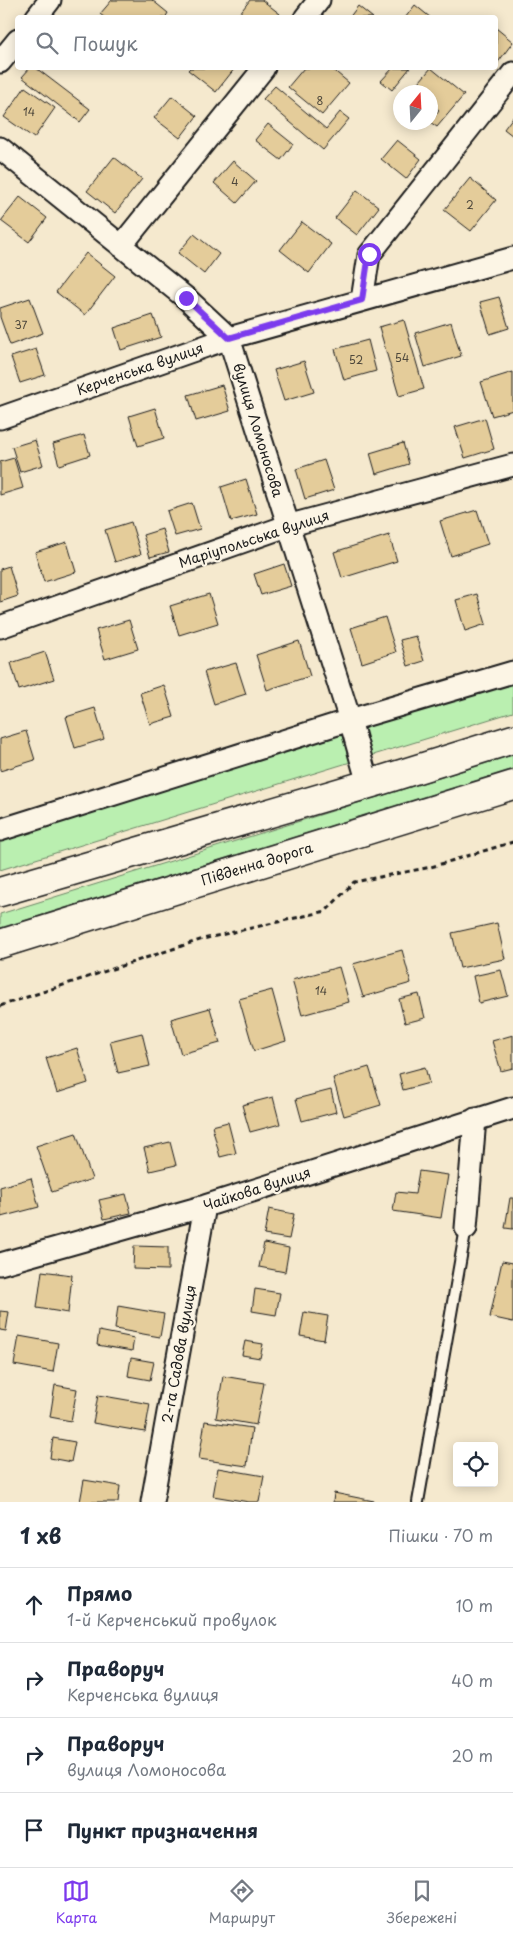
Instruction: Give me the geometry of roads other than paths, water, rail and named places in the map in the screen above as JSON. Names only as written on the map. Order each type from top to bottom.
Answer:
[{"type":"main road","points":[[0,892],[368,784],[513,738]]},
{"type":"main road","name":"Південна дорога","points":[[0,944],[513,785]]},
{"type":"street","points":[[38,15],[50,0]]},
{"type":"street","points":[[306,15],[318,0]]},
{"type":"street","points":[[0,62],[15,44]]},
{"type":"street","points":[[122,246],[262,70]]},
{"type":"street","points":[[362,300],[369,254],[513,73]]},
{"type":"street","name":"вулиця Ломоносова","points":[[0,148],[186,298],[229,338],[350,720],[368,784]]},
{"type":"street","name":"Керченська вулиця","points":[[0,418],[229,338],[513,258]]},
{"type":"street","name":"Маріупольська вулиця","points":[[0,627],[287,526],[513,465]]},
{"type":"street","points":[[0,830],[350,720],[513,672]]},
{"type":"street","name":"Чайкова вулиця","points":[[0,1264],[205,1206],[475,1118],[513,1108]]},
{"type":"street","points":[[466,1228],[475,1118]]},
{"type":"street","name":"2-га Садова вулиця","points":[[152,1502],[205,1206]]},
{"type":"lane","points":[[418,1502],[466,1228]]}]
